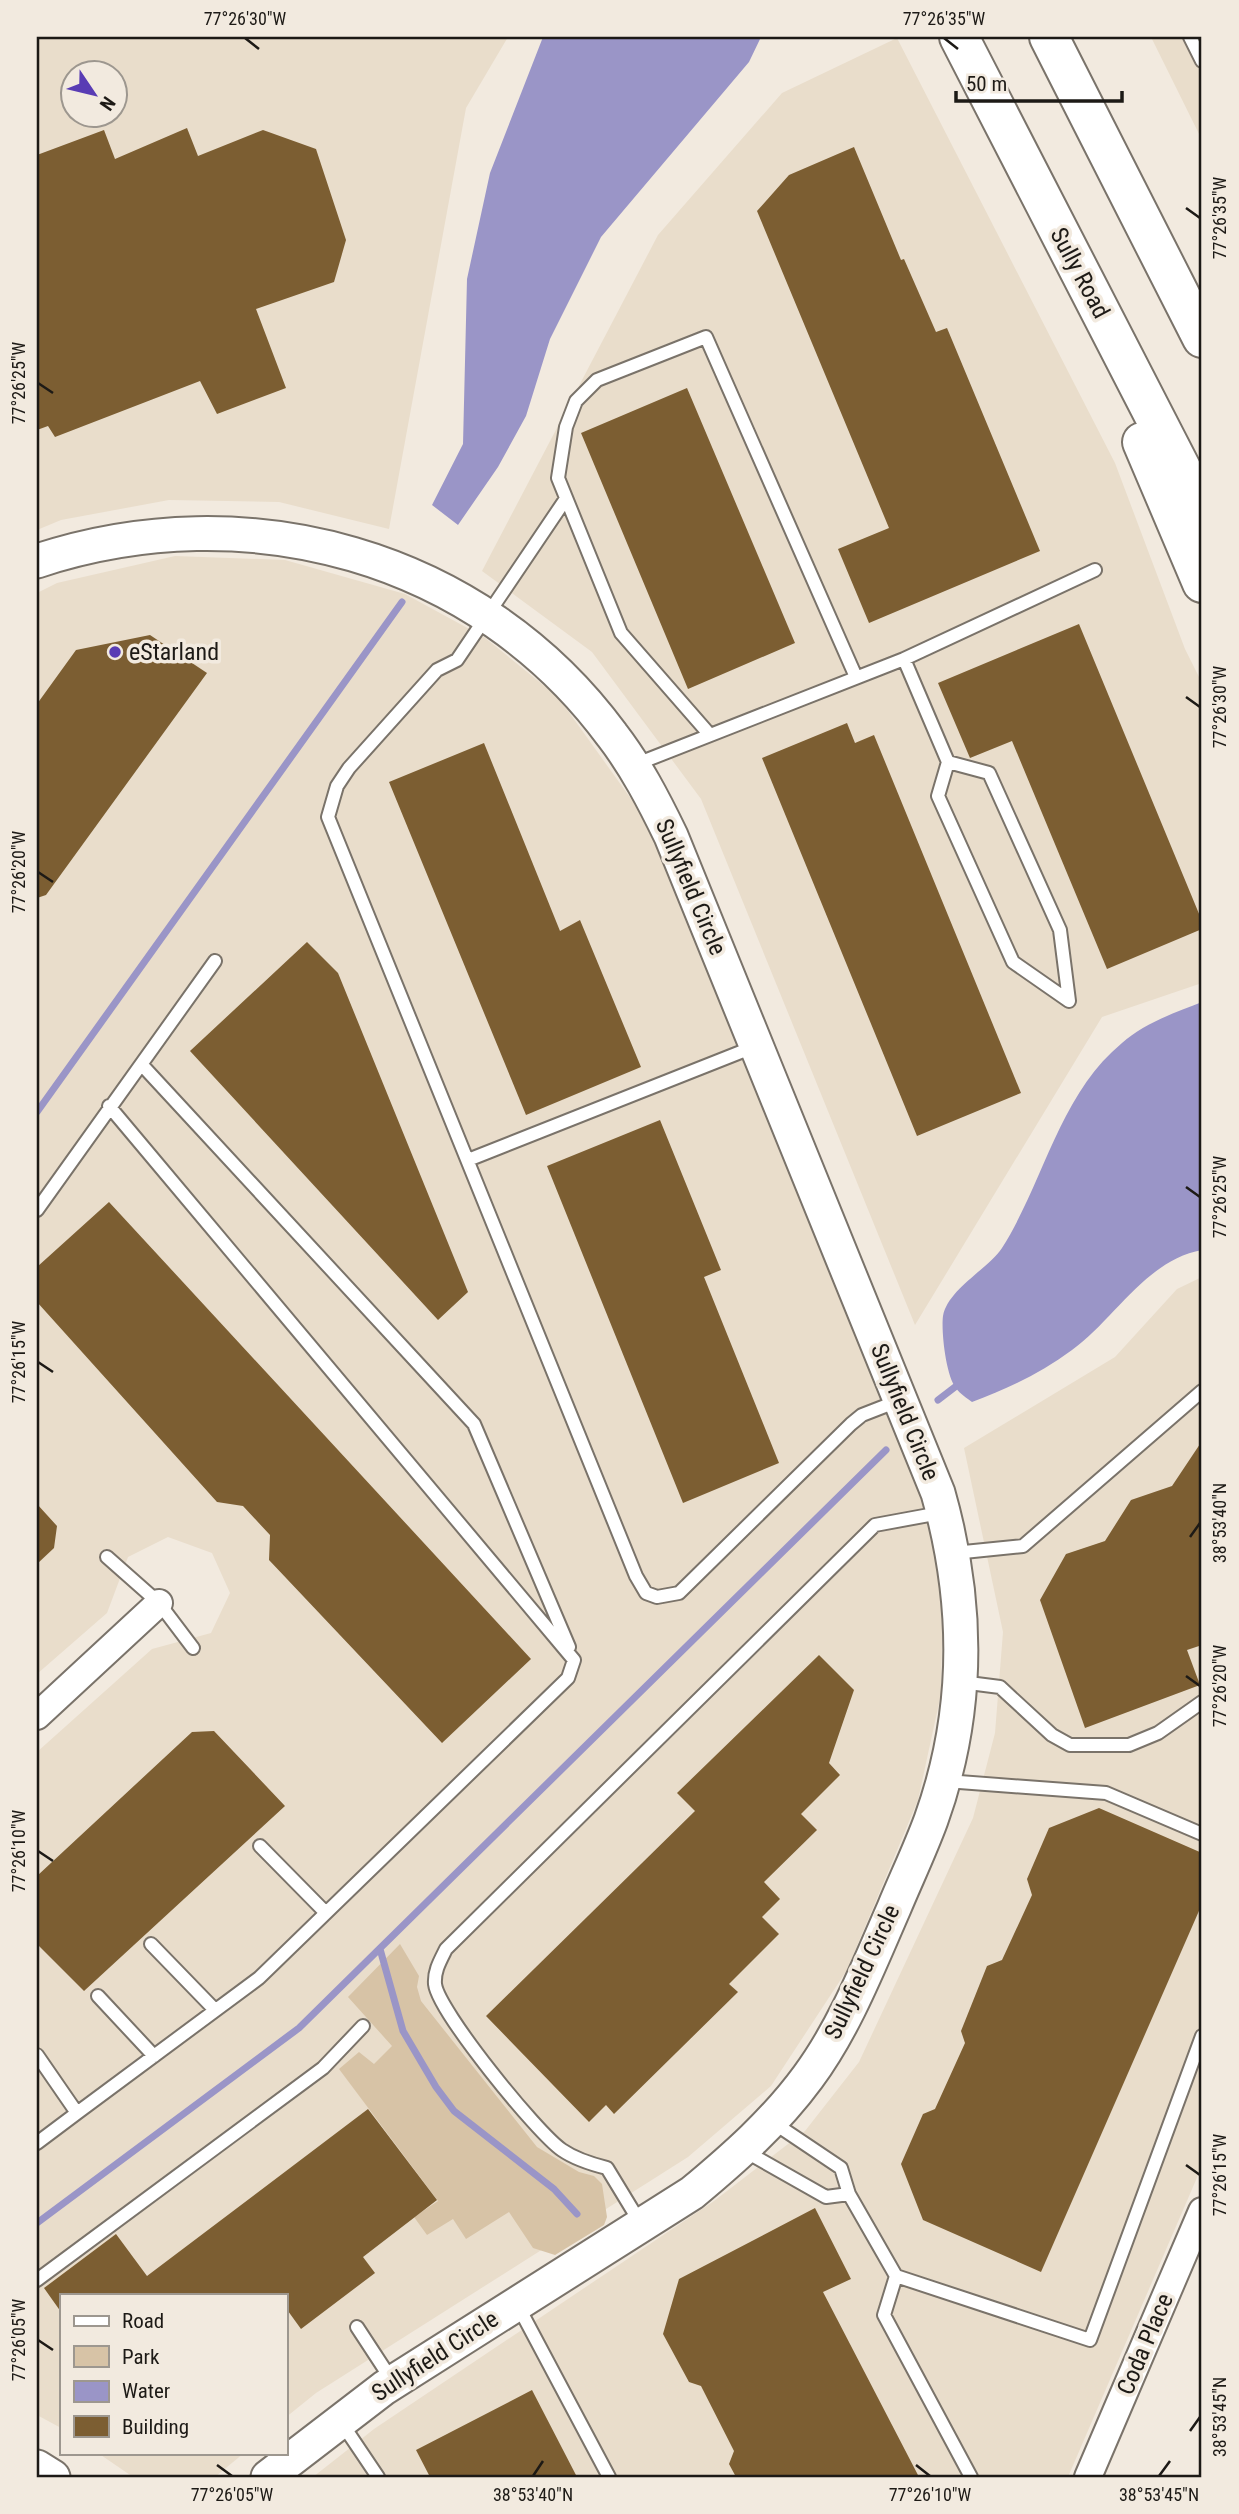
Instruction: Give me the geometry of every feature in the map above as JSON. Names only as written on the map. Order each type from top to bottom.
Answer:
[{"type":"highway","name":"Sully Road","points":[[959,37],[1202,509]]},
{"type":"highway","points":[[1049,37],[1202,338]]},
{"type":"highway","points":[[1021,160],[1202,583]]},
{"type":"street","name":"Sullyfield Circle","points":[[37,561],[96,544],[143,536],[216,532],[278,537],[326,546],[399,570],[433,585],[487,618],[559,675],[612,734],[634,765],[671,836],[901,1400],[944,1513],[954,1553],[961,1614],[961,1682],[944,1781],[930,1821],[840,2026],[809,2076],[743,2150],[692,2193],[393,2382],[268,2477]]},
{"type":"street","points":[[37,1716],[159,1602]]},
{"type":"street","name":"Coda Place","points":[[1088,2477],[1202,2211]]},
{"type":"street","points":[[37,2467],[53,2477]]},
{"type":"lane","points":[[1190,37],[1202,61]]},
{"type":"lane","points":[[710,735],[621,633],[558,478],[566,427],[576,401],[597,380],[619,369],[706,337],[856,677]]},
{"type":"lane","points":[[565,500],[457,660],[437,670],[349,768],[337,786],[328,817],[636,1576],[646,1593],[657,1597],[679,1593],[851,1424],[862,1415],[901,1400]]},
{"type":"lane","points":[[634,765],[904,659],[1095,570]]},
{"type":"lane","points":[[904,659],[948,762],[938,796],[1013,962],[1069,1001],[1060,930],[989,773],[948,762]]},
{"type":"lane","points":[[37,1210],[215,961]]},
{"type":"lane","points":[[468,1160],[756,1046]]},
{"type":"lane","points":[[37,2143],[259,1978],[568,1678],[574,1660],[474,1424],[142,1065]]},
{"type":"lane","points":[[109,1106],[574,1660]]},
{"type":"lane","points":[[954,1553],[1023,1546],[1202,1391]]},
{"type":"lane","points":[[641,2225],[607,2168],[588,2164],[562,2150],[523,2115],[439,1998],[435,1972],[446,1949],[875,1525],[944,1513]]},
{"type":"lane","points":[[107,1558],[159,1602],[193,1648]]},
{"type":"lane","points":[[961,1682],[1000,1687],[1052,1735],[1070,1745],[1129,1745],[1158,1733],[1202,1702]]},
{"type":"lane","points":[[944,1781],[1106,1793],[1202,1834]]},
{"type":"lane","points":[[260,1846],[326,1913]]},
{"type":"lane","points":[[151,1944],[215,2010]]},
{"type":"lane","points":[[98,1996],[154,2056]]},
{"type":"lane","points":[[37,2280],[323,2068],[363,2026]]},
{"type":"lane","points":[[771,2121],[841,2168],[849,2193],[896,2276],[1090,2340],[1202,2036]]},
{"type":"lane","points":[[37,2055],[77,2113]]},
{"type":"lane","points":[[743,2150],[826,2197],[849,2193]]},
{"type":"lane","points":[[896,2276],[884,2315],[971,2477]]},
{"type":"lane","points":[[517,2304],[609,2477]]},
{"type":"lane","points":[[357,2327],[393,2382]]},
{"type":"lane","points":[[340,2420],[378,2477]]},
{"type":"shaded area","points":[[37,37],[508,37],[466,108],[389,529],[279,502],[169,500],[61,520],[37,530]]},
{"type":"shaded area","points":[[1151,37],[1202,37],[1202,140]]},
{"type":"shaded area","points":[[897,38],[1115,463],[1185,649],[1202,683],[1202,983],[1102,1017],[915,1325],[701,799],[592,652],[482,571],[658,235],[782,93]]},
{"type":"shaded area","points":[[175,556],[285,560],[405,594],[484,637],[558,697],[657,835],[922,1491],[943,1592],[941,1694],[918,1800],[847,1970],[771,2086],[688,2157],[316,2393],[287,2416],[287,2294],[60,2294],[60,2427],[37,2415],[37,1752],[152,1649],[211,1633],[230,1593],[212,1553],[168,1537],[128,1557],[107,1613],[37,1674],[37,593],[57,583]]},
{"type":"shaded area","points":[[1202,1277],[1202,2166],[1068,2477],[313,2477],[374,2429],[714,2201],[805,2131],[859,2062],[973,1818],[995,1733],[1003,1632],[964,1448],[1115,1357],[1177,1289]]},
{"type":"shaded area","points":[[99,2454],[243,2454],[215,2477],[133,2477]]},
{"type":"green space","points":[[400,1944],[419,1976],[417,1987],[421,2001],[537,2147],[579,2172],[594,2176],[602,2184],[607,2217],[604,2225],[555,2255],[533,2248],[509,2212],[466,2239],[453,2219],[427,2235],[414,2217],[438,2201],[339,2069],[359,2052],[374,2064],[392,2046],[348,1997]]},
{"type":"water","points":[[543,37],[761,37],[749,62],[601,237],[550,339],[526,416],[498,467],[458,525],[432,505],[463,444],[467,279],[490,173]]},
{"type":"water","points":[[1202,1002],[1202,1250],[1164,1265],[1132,1292],[1088,1337],[1048,1366],[1024,1380],[972,1402],[958,1390],[949,1374],[943,1332],[946,1306],[960,1288],[1002,1248],[1030,1195],[1067,1113],[1100,1064],[1140,1030]]},
{"type":"building","points":[[187,128],[198,156],[263,130],[316,149],[346,240],[334,282],[256,309],[286,388],[217,414],[200,381],[55,437],[48,426],[37,430],[37,155],[104,130],[115,159]]},
{"type":"building","points":[[854,147],[901,260],[904,259],[936,332],[947,328],[1040,551],[869,623],[838,549],[889,528],[757,211],[789,175]]},
{"type":"building","points":[[687,388],[795,643],[688,689],[581,433]]},
{"type":"building","points":[[1079,624],[1202,921],[1202,929],[1107,969],[1012,741],[970,758],[938,683]]},
{"type":"building","points":[[150,635],[207,673],[46,895],[37,898],[37,704],[76,650]]},
{"type":"building","points":[[847,723],[855,743],[874,735],[1021,1093],[917,1136],[762,758]]},
{"type":"building","points":[[484,743],[560,931],[580,920],[641,1067],[526,1115],[389,782]]},
{"type":"building","points":[[307,942],[338,973],[468,1292],[438,1320],[190,1051]]},
{"type":"building","points":[[660,1120],[721,1270],[704,1277],[779,1463],[683,1503],[547,1166]]},
{"type":"building","points":[[109,1202],[531,1659],[442,1743],[269,1560],[270,1535],[243,1506],[217,1502],[37,1302],[37,1267]]},
{"type":"building","points":[[1202,1441],[1202,1645],[1187,1650],[1200,1685],[1085,1728],[1040,1600],[1066,1554],[1105,1541],[1131,1500],[1172,1486]]},
{"type":"building","points":[[37,1504],[57,1526],[54,1548],[37,1564]]},
{"type":"building","points":[[819,1655],[854,1690],[829,1763],[840,1775],[801,1814],[817,1830],[764,1882],[780,1899],[762,1917],[779,1934],[729,1984],[738,1992],[614,2114],[606,2105],[589,2122],[486,2016],[695,1811],[677,1793]]},
{"type":"building","points":[[214,1731],[285,1806],[84,1991],[37,1944],[37,1876],[192,1732]]},
{"type":"building","points":[[1099,1808],[1202,1853],[1202,1904],[1041,2272],[923,2220],[901,2164],[923,2114],[935,2109],[965,2043],[961,2031],[987,1966],[1002,1960],[1032,1895],[1027,1879],[1049,1828]]},
{"type":"building","points":[[368,2109],[437,2200],[363,2257],[375,2273],[301,2329],[287,2312],[287,2294],[60,2294],[60,2311],[44,2288],[116,2234],[147,2276]]},
{"type":"building","points":[[815,2208],[851,2279],[823,2292],[919,2477],[736,2477],[729,2464],[734,2451],[701,2386],[689,2382],[663,2334],[679,2279]]},
{"type":"building","points":[[532,2390],[577,2477],[430,2477],[416,2450]]},
{"type":"waterway","points":[[37,1112],[402,602]]},
{"type":"waterway","points":[[938,1400],[955,1387]]},
{"type":"waterway","points":[[37,2223],[299,2028],[886,1450]]},
{"type":"waterway","points":[[380,1949],[403,2031],[436,2087],[454,2111],[554,2189],[577,2214]]},
{"type":"place","name":"eStarland","points":[[115,652]]}]
